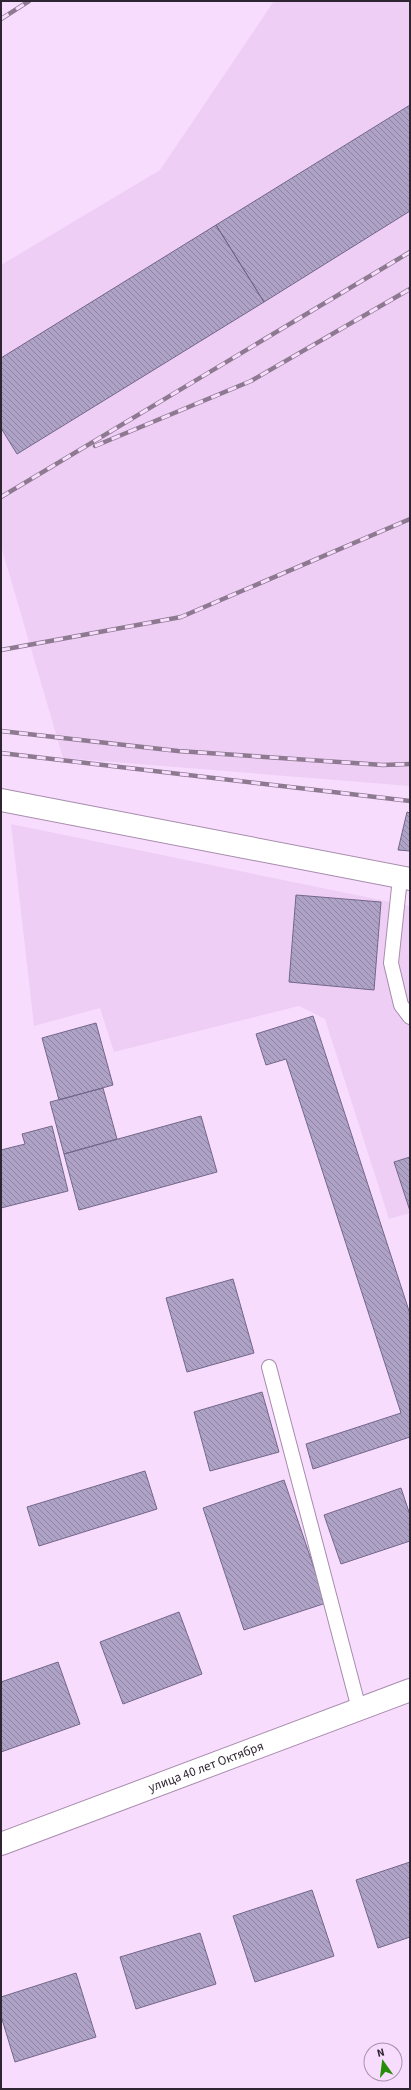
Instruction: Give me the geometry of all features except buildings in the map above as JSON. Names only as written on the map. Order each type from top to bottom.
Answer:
[{"type":"main road","points":[[1,800],[405,879]]},
{"type":"main road","name":"улица 40 лет Октября","points":[[1,1844],[410,1690]]},
{"type":"lane","points":[[405,879],[391,963],[402,1005],[410,1018]]},
{"type":"lane","points":[[270,1367],[359,1709]]},
{"type":"shaded area","points":[[274,1],[410,1],[410,786],[63,758],[1,546],[1,265],[160,170]]},
{"type":"shaded area","points":[[11,824],[410,906],[410,1213],[389,1219],[325,1019],[299,1006],[114,1052],[100,1008],[34,1026]]},
{"type":"railway","points":[[1,19],[29,1]]},
{"type":"railway","points":[[1,497],[410,252]]},
{"type":"railway","points":[[95,446],[251,381],[410,289]]},
{"type":"railway","points":[[1,650],[181,617],[410,519]]},
{"type":"railway","points":[[1,731],[178,751],[383,765],[410,764]]},
{"type":"railway","points":[[1,753],[410,801]]}]
